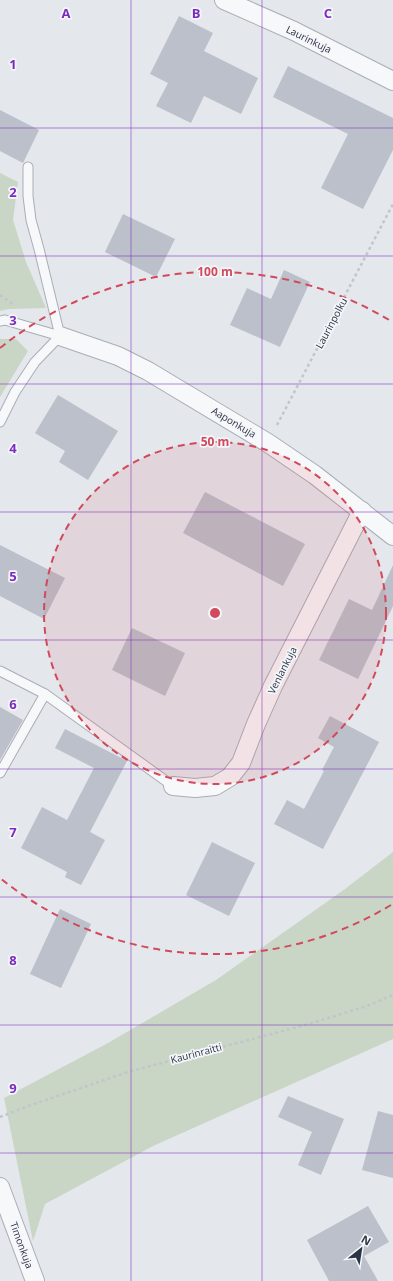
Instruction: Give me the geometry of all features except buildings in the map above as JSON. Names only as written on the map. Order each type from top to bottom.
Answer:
[{"type":"street","name":"Laurinkuja","points":[[224,0],[294,31],[393,81]]},
{"type":"street","name":"Aaponkuja","points":[[60,336],[118,356],[148,371],[268,443],[315,475],[393,536]]},
{"type":"street","name":"Venlankuja","points":[[173,786],[195,788],[215,786],[230,777],[241,763],[273,686],[362,511]]},
{"type":"street","name":"Timonkuja","points":[[0,1187],[35,1281]]},
{"type":"lane","points":[[28,167],[28,196],[31,220],[60,336]]},
{"type":"lane","points":[[0,321],[5,320],[60,336]]},
{"type":"lane","points":[[0,422],[15,392],[35,362],[60,336]]},
{"type":"lane","points":[[0,671],[45,694],[173,786]]},
{"type":"lane","points":[[0,773],[45,694]]},
{"type":"path","name":"Laurinpolku","points":[[268,443],[393,204]]},
{"type":"path","name":"Kaurinraitti","points":[[0,1117],[128,1072],[310,1024],[368,1006],[393,996]]},
{"type":"green space","points":[[0,173],[18,182],[13,220],[26,262],[46,308],[9,309],[0,311]]},
{"type":"green space","points":[[0,339],[16,339],[28,351],[0,397]]},
{"type":"green space","points":[[393,852],[393,1039],[153,1146],[45,1204],[33,1241],[4,1098],[108,1043],[216,980],[345,889]]}]
